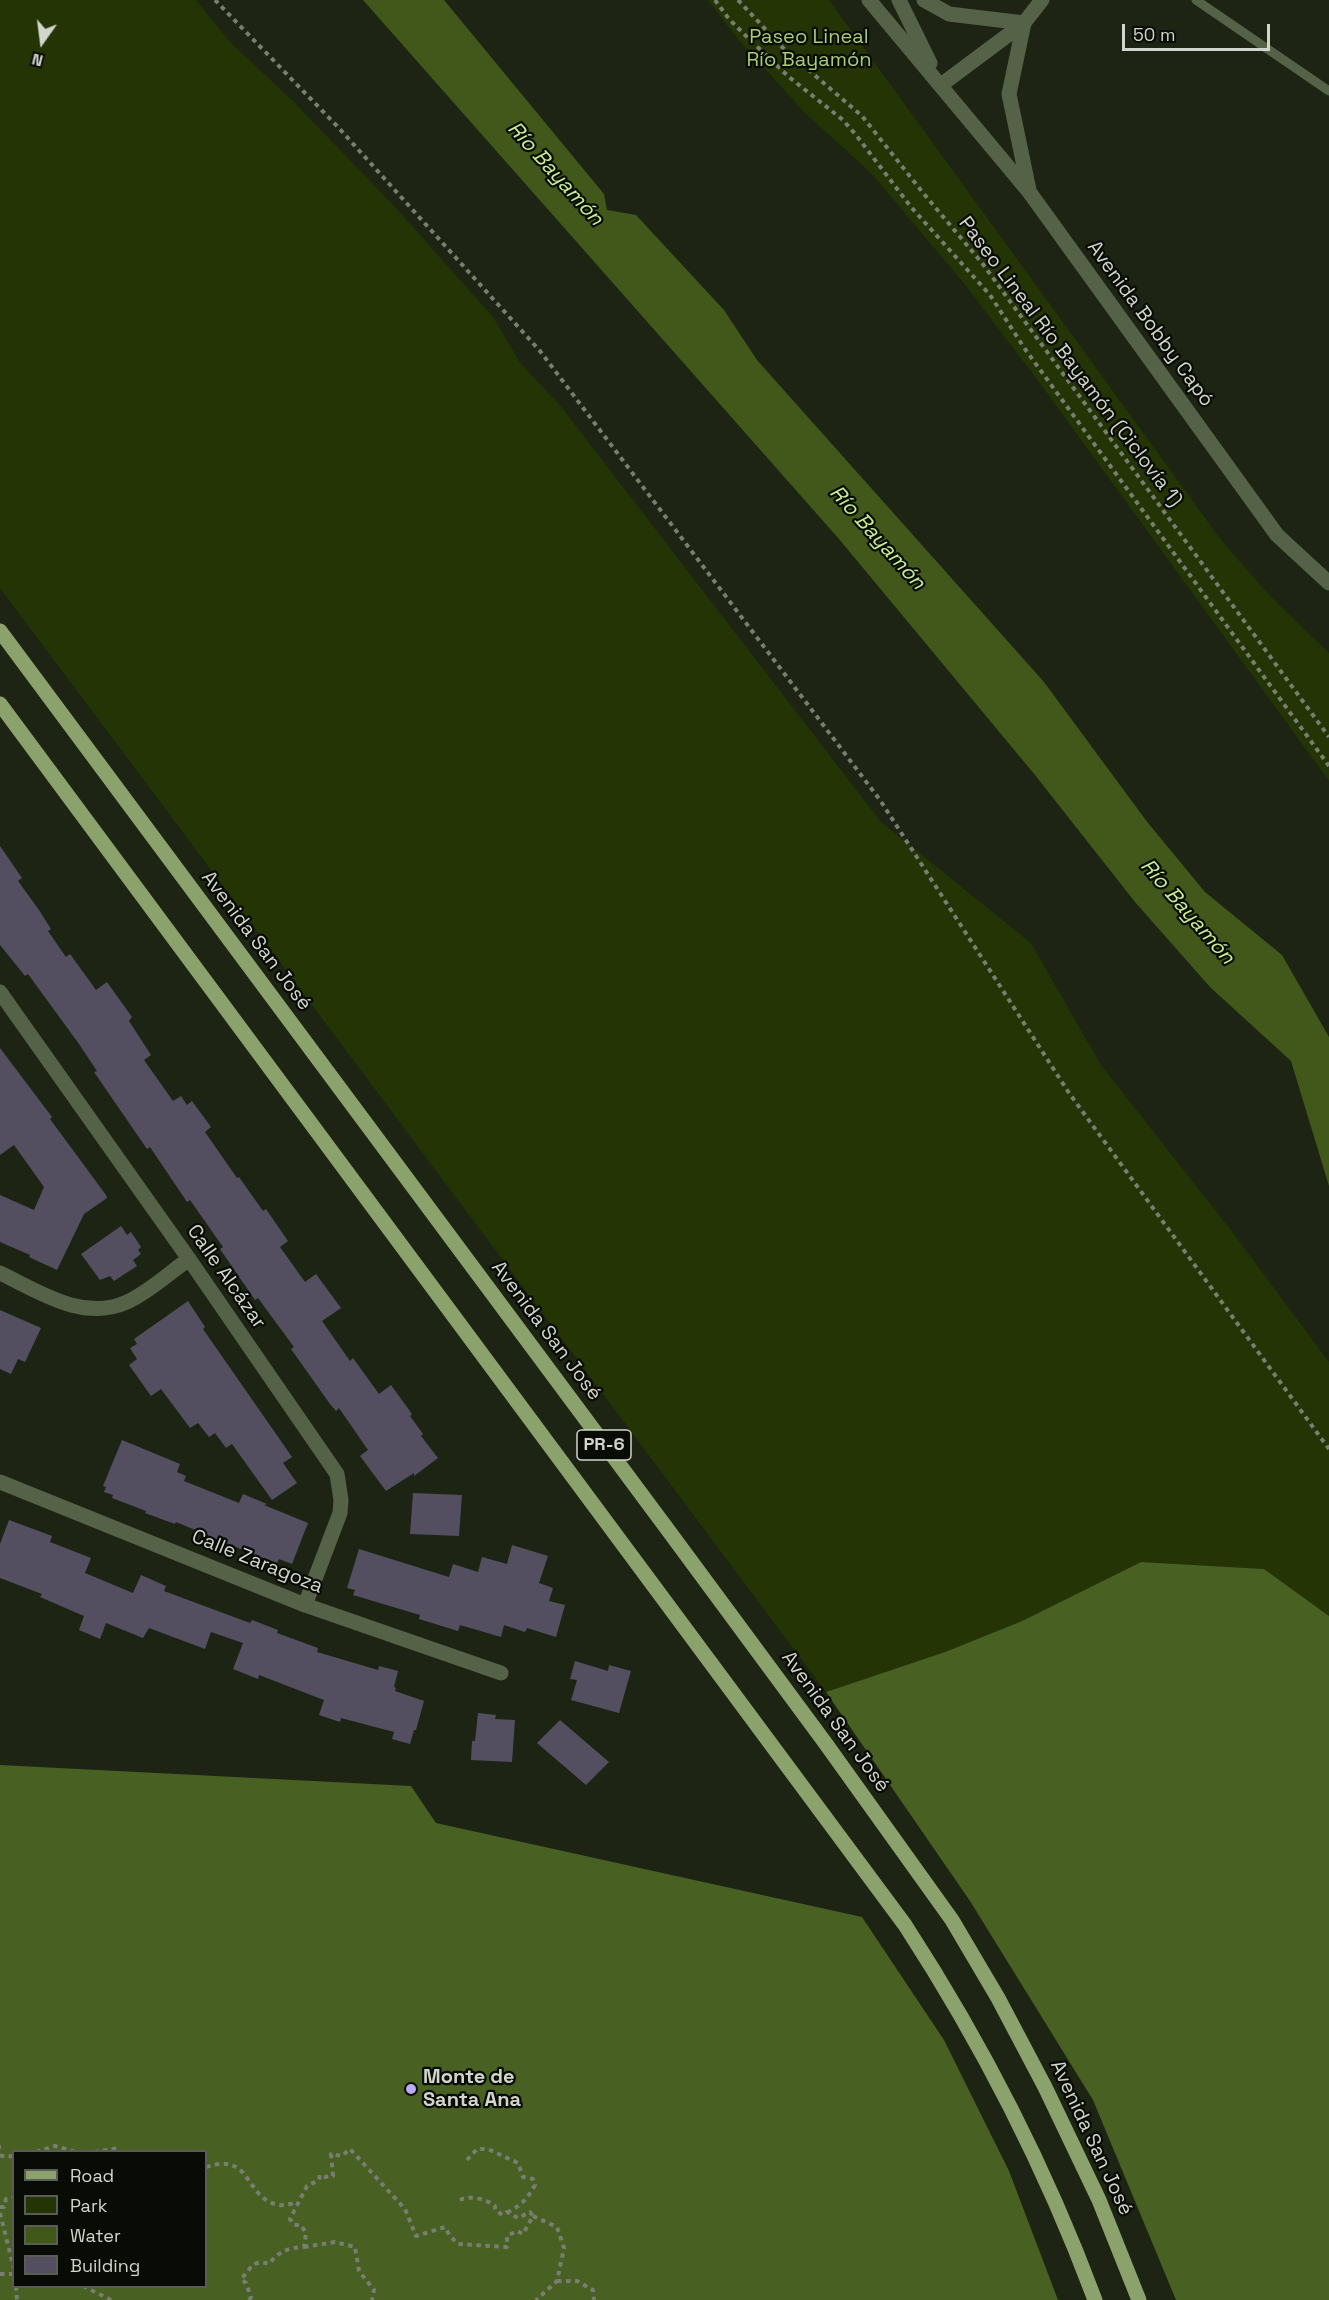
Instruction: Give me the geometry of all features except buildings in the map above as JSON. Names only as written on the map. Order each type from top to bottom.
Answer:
[{"type":"main road","name":"Avenida San José","points":[[0,631],[668,1530],[952,1920],[998,1998],[1050,2097],[1099,2200],[1139,2300]]},
{"type":"main road","name":"PR-6","points":[[0,704],[905,1925],[981,2048],[1014,2113],[1075,2246],[1095,2300]]},
{"type":"street","name":"Avenida Bobby Capó","points":[[869,0],[1029,193],[1277,535],[1329,583]]},
{"type":"street","name":"Avenida Bobby Capó","points":[[898,0],[941,85]]},
{"type":"street","points":[[924,0],[950,14],[1023,23]]},
{"type":"street","points":[[941,85],[1023,23],[1042,0]]},
{"type":"street","points":[[1023,23],[1009,94],[1029,193]]},
{"type":"street","name":"Calle Alcázar","points":[[0,993],[189,1259],[337,1474],[341,1500],[340,1513],[305,1605]]},
{"type":"street","points":[[0,1273],[68,1305],[98,1310],[129,1301],[189,1259]]},
{"type":"street","name":"Calle Zaragoza","points":[[0,1482],[305,1605],[501,1673]]},
{"type":"lane","points":[[1196,0],[1329,91]]},
{"type":"path","points":[[215,0],[337,126],[540,351],[880,800],[1069,1093],[1329,1449]]},
{"type":"path","points":[[715,0],[729,19],[789,77],[850,128],[911,207],[990,295],[1025,349],[1329,766]]},
{"type":"path","name":"Paseo Lineal Río Bayamón (Ciclovía 1)","points":[[738,0],[776,42],[862,116],[982,263],[1329,737]]},
{"type":"path","points":[[40,2150],[55,2146],[72,2150]]},
{"type":"path","points":[[102,2150],[119,2148]]},
{"type":"path","points":[[303,2247],[306,2233],[301,2225],[294,2225],[290,2219],[307,2186],[319,2180],[321,2175],[333,2175],[331,2154],[342,2156],[350,2149],[405,2209],[416,2236],[445,2227],[458,2244],[507,2247],[507,2236],[517,2231],[523,2234],[532,2216]]},
{"type":"path","points":[[460,2200],[467,2197],[491,2202],[495,2210],[502,2215],[519,2207],[535,2185],[533,2179],[523,2177],[518,2163],[488,2149],[477,2149],[467,2160]]},
{"type":"path","points":[[207,2167],[221,2162],[236,2165],[267,2199],[279,2205],[299,2203]]},
{"type":"path","points":[[0,2207],[4,2207],[6,2199],[12,2198]]},
{"type":"path","points":[[507,2212],[518,2217],[530,2212],[532,2216],[557,2227],[564,2248],[557,2281],[536,2300]]},
{"type":"path","points":[[0,2213],[12,2261]]},
{"type":"path","points":[[249,2300],[251,2297],[246,2283],[241,2279],[254,2263],[260,2261],[269,2264],[277,2254],[288,2248],[335,2242],[355,2247],[359,2271],[374,2290],[372,2300]]},
{"type":"path","points":[[557,2281],[577,2281],[593,2290],[594,2300]]},
{"type":"path","points":[[87,2288],[111,2300]]},
{"type":"green space","points":[[0,0],[196,0],[230,42],[294,102],[395,207],[493,317],[521,364],[559,404],[881,822],[1031,943],[1101,1065],[1230,1229],[1329,1362],[1329,1616],[1264,1569],[1141,1562],[1022,1621],[945,1652],[826,1692],[0,588]]},
{"type":"green space","name":"Paseo Lineal Río Bayamón","points":[[708,0],[829,0],[1221,540],[1272,598],[1329,653],[1329,781],[1042,386],[963,282],[871,173],[805,113],[737,38]]},
{"type":"shaded area","points":[[1141,1562],[1264,1569],[1329,1616],[1329,2300],[1176,2300],[1093,2100],[970,1901],[826,1692],[945,1652],[1022,1621]]},
{"type":"shaded area","points":[[0,1765],[411,1786],[436,1823],[862,1917],[944,2040],[1009,2171],[1058,2300],[0,2300]]},
{"type":"water","name":"Río Bayamón","points":[[363,0],[444,0],[604,194],[607,210],[636,215],[724,310],[757,360],[1044,682],[1148,823],[1205,892],[1282,955],[1329,1037],[1329,1186],[1291,1061],[1210,987],[1135,902],[1035,775],[839,539]]},
{"type":"place","name":"Monte de Santa Ana","points":[[411,2089]]}]
